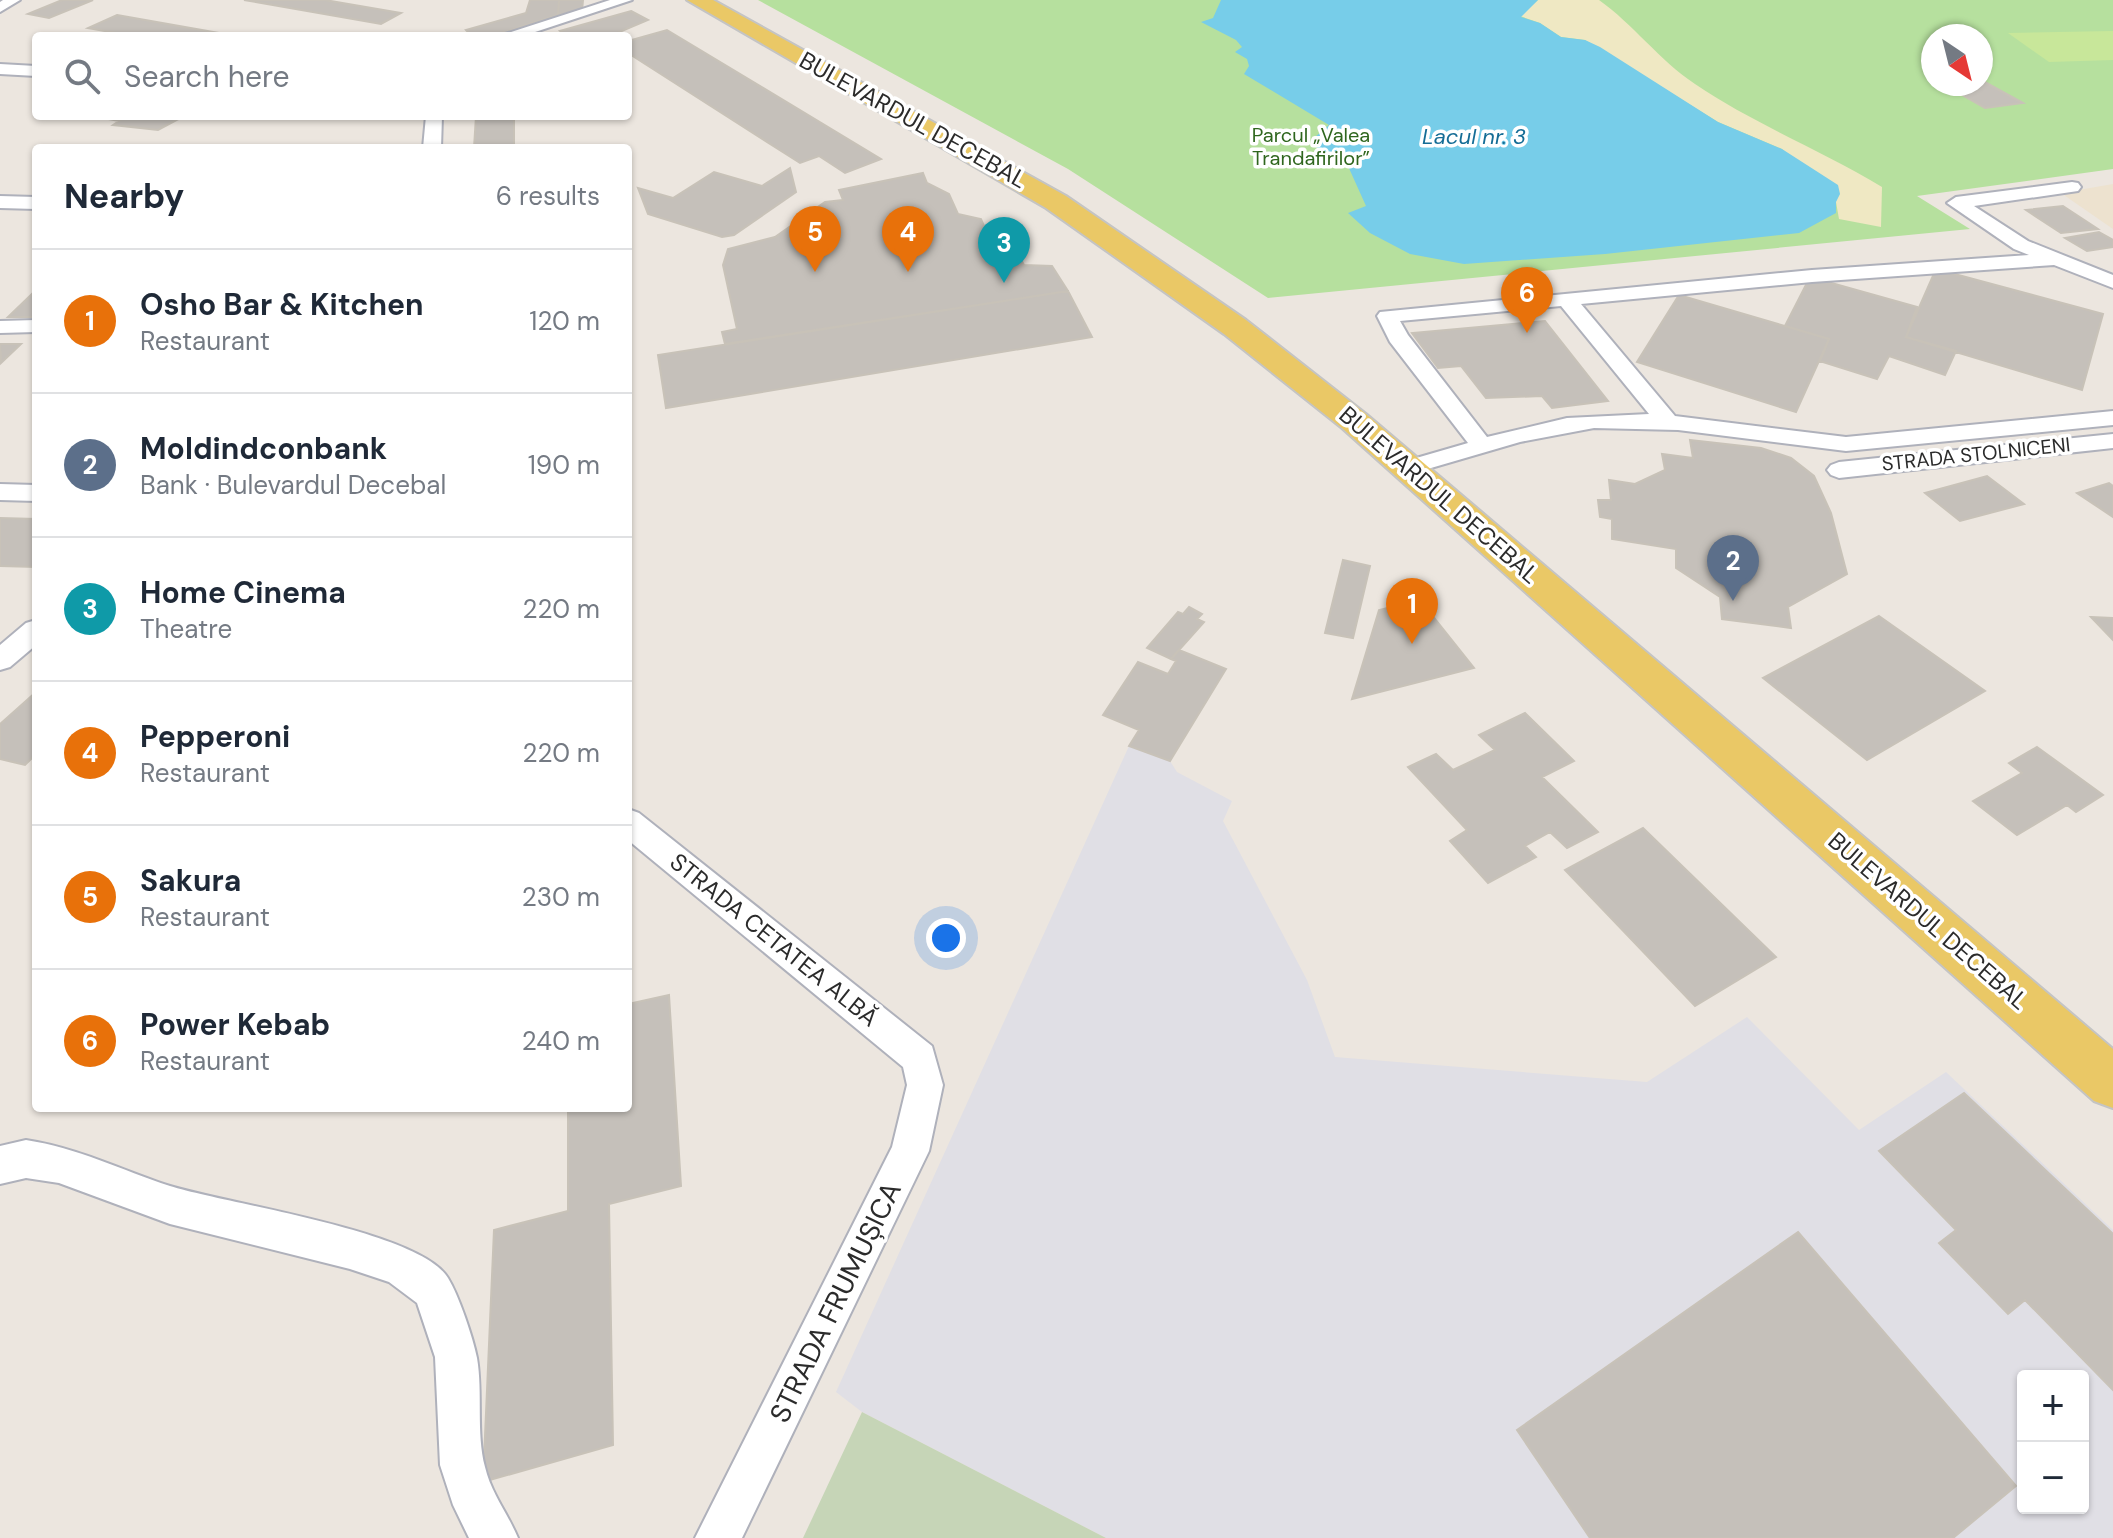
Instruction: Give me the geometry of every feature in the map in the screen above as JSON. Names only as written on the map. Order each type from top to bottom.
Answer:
[{"type":"main road","name":"BULEVARDUL DECEBAL","points":[[698,0],[1056,202],[1235,327],[1344,412],[2113,1083]]},
{"type":"street","points":[[0,8],[13,0]]},
{"type":"street","points":[[520,32],[625,0]]},
{"type":"street","points":[[0,69],[32,71]]},
{"type":"street","points":[[432,144],[434,120]]},
{"type":"street","points":[[2072,187],[1956,203],[2006,238],[2113,282]]},
{"type":"street","points":[[0,202],[32,203]]},
{"type":"street","points":[[1483,447],[1398,337],[1387,316],[1812,276],[2056,259]]},
{"type":"street","points":[[1566,299],[1667,421]]},
{"type":"street","points":[[0,327],[32,326]]},
{"type":"street","points":[[1407,468],[1567,425],[1620,420],[1667,421],[1804,442],[1846,444],[2113,418]]},
{"type":"street","name":"STRADA STOLNICENI","points":[[1839,470],[2113,441]]},
{"type":"street","points":[[0,492],[32,493]]},
{"type":"street","points":[[0,660],[32,633]]},
{"type":"street","name":"STRADA CETATEA ALBĂ","points":[[632,825],[919,1058]]},
{"type":"street","name":"STRADA FRUMUȘICA","points":[[718,1538],[910,1151],[925,1085],[919,1058]]},
{"type":"street","points":[[0,1165],[26,1159],[59,1164],[170,1205],[350,1249],[401,1266],[433,1290],[456,1357],[462,1465],[475,1505],[495,1538]]},
{"type":"shaded area","points":[[2113,184],[2113,229],[2061,193]]},
{"type":"shaded area","points":[[1129,746],[1170,761],[1177,772],[1232,801],[1223,821],[1307,980],[1335,1057],[1647,1082],[1747,1017],[1859,1130],[1946,1072],[2113,1230],[2113,1538],[1106,1538],[862,1412],[836,1392]]},
{"type":"green space","name":"Parcul „Valea Trandafirilor”","points":[[758,0],[2113,0],[2113,169],[1917,196],[1970,229],[1268,298],[1068,169]]},
{"type":"green space","points":[[2113,31],[2113,60],[2049,62],[2008,33]]},
{"type":"green space","points":[[862,1412],[1106,1538],[803,1538]]},
{"type":"sand","points":[[1538,0],[1599,0],[1695,84],[1882,187],[1881,227],[1839,219],[1836,202],[1782,149],[1718,122],[1585,40],[1561,37],[1540,23],[1520,16]]},
{"type":"water","name":"Lacul nr. 3","points":[[1221,0],[1538,0],[1521,17],[1540,23],[1561,37],[1585,40],[1600,47],[1718,122],[1782,149],[1838,185],[1840,194],[1836,213],[1799,233],[1605,254],[1464,264],[1410,254],[1370,233],[1348,213],[1366,206],[1348,166],[1322,162],[1314,138],[1329,125],[1244,74],[1249,66],[1247,59],[1235,52],[1242,47],[1236,40],[1201,22],[1213,18]]},
{"type":"building","points":[[62,0],[93,0],[49,18],[28,14]]},
{"type":"building","points":[[244,0],[325,0],[401,13],[381,24]]},
{"type":"building","points":[[530,0],[559,0],[558,15],[505,32],[466,30],[526,13]]},
{"type":"building","points":[[559,0],[583,0],[582,11],[558,15]]},
{"type":"building","points":[[631,11],[648,20],[620,32],[560,31]]},
{"type":"building","points":[[117,15],[213,32],[110,32],[88,28]]},
{"type":"building","points":[[667,30],[881,159],[845,173],[819,156],[800,163],[632,56],[632,40]]},
{"type":"building","points":[[1993,87],[2023,103],[1985,108],[1964,96],[1993,96]]},
{"type":"building","points":[[114,120],[177,120],[158,130],[113,125],[119,121]]},
{"type":"building","points":[[476,120],[514,120],[514,144],[474,144]]},
{"type":"building","points":[[790,168],[796,192],[734,235],[722,237],[648,214],[638,188],[673,198],[714,172],[762,186]]},
{"type":"building","points":[[923,173],[927,183],[949,194],[958,214],[981,219],[994,248],[1013,245],[1024,265],[1052,266],[1068,291],[725,344],[722,332],[737,329],[723,265],[728,249],[775,237],[825,202],[843,200],[839,190]]},
{"type":"building","points":[[2063,206],[2098,229],[2061,233],[2026,210]]},
{"type":"building","points":[[2099,232],[2113,240],[2113,247],[2087,251],[2065,238]]},
{"type":"building","points":[[1936,269],[2103,314],[2082,390],[1906,337]]},
{"type":"building","points":[[1810,277],[1917,307],[1906,337],[1956,351],[1945,375],[1889,356],[1877,379],[1820,361],[1829,339],[1785,326]]},
{"type":"building","points":[[1068,291],[1092,337],[666,408],[658,355]]},
{"type":"building","points":[[32,294],[32,317],[8,317]]},
{"type":"building","points":[[1679,295],[1829,339],[1796,412],[1637,362]]},
{"type":"building","points":[[1545,321],[1608,401],[1552,408],[1542,396],[1486,398],[1461,366],[1438,368],[1412,333]]},
{"type":"building","points":[[0,344],[21,344],[1,363]]},
{"type":"building","points":[[1690,440],[1761,448],[1791,458],[1814,476],[1831,513],[1847,574],[1788,607],[1791,628],[1722,619],[1720,597],[1676,568],[1676,549],[1612,539],[1612,519],[1600,517],[1598,500],[1611,500],[1609,480],[1635,484],[1665,470],[1662,454],[1693,458]]},
{"type":"building","points":[[1987,476],[2024,504],[1960,521],[1925,493]]},
{"type":"building","points":[[2109,483],[2113,486],[2113,517],[2077,493]]},
{"type":"building","points":[[0,518],[32,519],[32,567],[0,566]]},
{"type":"building","points":[[1343,560],[1370,566],[1353,638],[1325,633]]},
{"type":"building","points":[[1420,600],[1474,668],[1352,699],[1379,610]]},
{"type":"building","points":[[1189,607],[1202,614],[1197,619],[1204,622],[1171,659],[1147,648],[1178,612],[1183,614]]},
{"type":"building","points":[[1879,616],[1985,691],[1867,760],[1763,678]]},
{"type":"building","points":[[2091,617],[2113,618],[2113,640]]},
{"type":"building","points":[[1179,650],[1226,669],[1170,761],[1129,746],[1139,730],[1103,715],[1138,662],[1168,674],[1176,661],[1171,659]]},
{"type":"building","points":[[32,696],[32,758],[25,765],[0,759],[0,724]]},
{"type":"building","points":[[1525,713],[1574,761],[1542,777],[1598,832],[1567,848],[1550,832],[1525,846],[1536,857],[1488,883],[1450,841],[1467,830],[1408,767],[1436,754],[1453,770],[1495,750],[1479,735]]},
{"type":"building","points":[[2037,747],[2103,795],[2076,812],[2067,805],[2017,835],[1973,801],[2022,773],[2009,763]]},
{"type":"building","points":[[1643,828],[1776,957],[1695,1006],[1565,870]]},
{"type":"building","points":[[669,995],[681,1186],[609,1204],[613,1445],[483,1482],[494,1230],[568,1211],[568,1112],[632,1112],[632,1003]]},
{"type":"building","points":[[1964,1093],[2113,1234],[2113,1390],[2025,1300],[2008,1314],[1939,1243],[1956,1230],[1879,1151]]},
{"type":"building","points":[[1798,1232],[2016,1486],[1953,1538],[1590,1538],[1517,1430]]},
{"type":"place","name":"Sakura","points":[[815,272]]},
{"type":"place","name":"Pepperoni","points":[[908,272]]},
{"type":"place","name":"Home Cinema","points":[[1004,283]]},
{"type":"place","name":"Power Kebab","points":[[1527,333]]},
{"type":"place","name":"Moldindconbank","points":[[1733,601]]},
{"type":"place","name":"Osho Bar & Kitchen","points":[[1412,644]]}]
